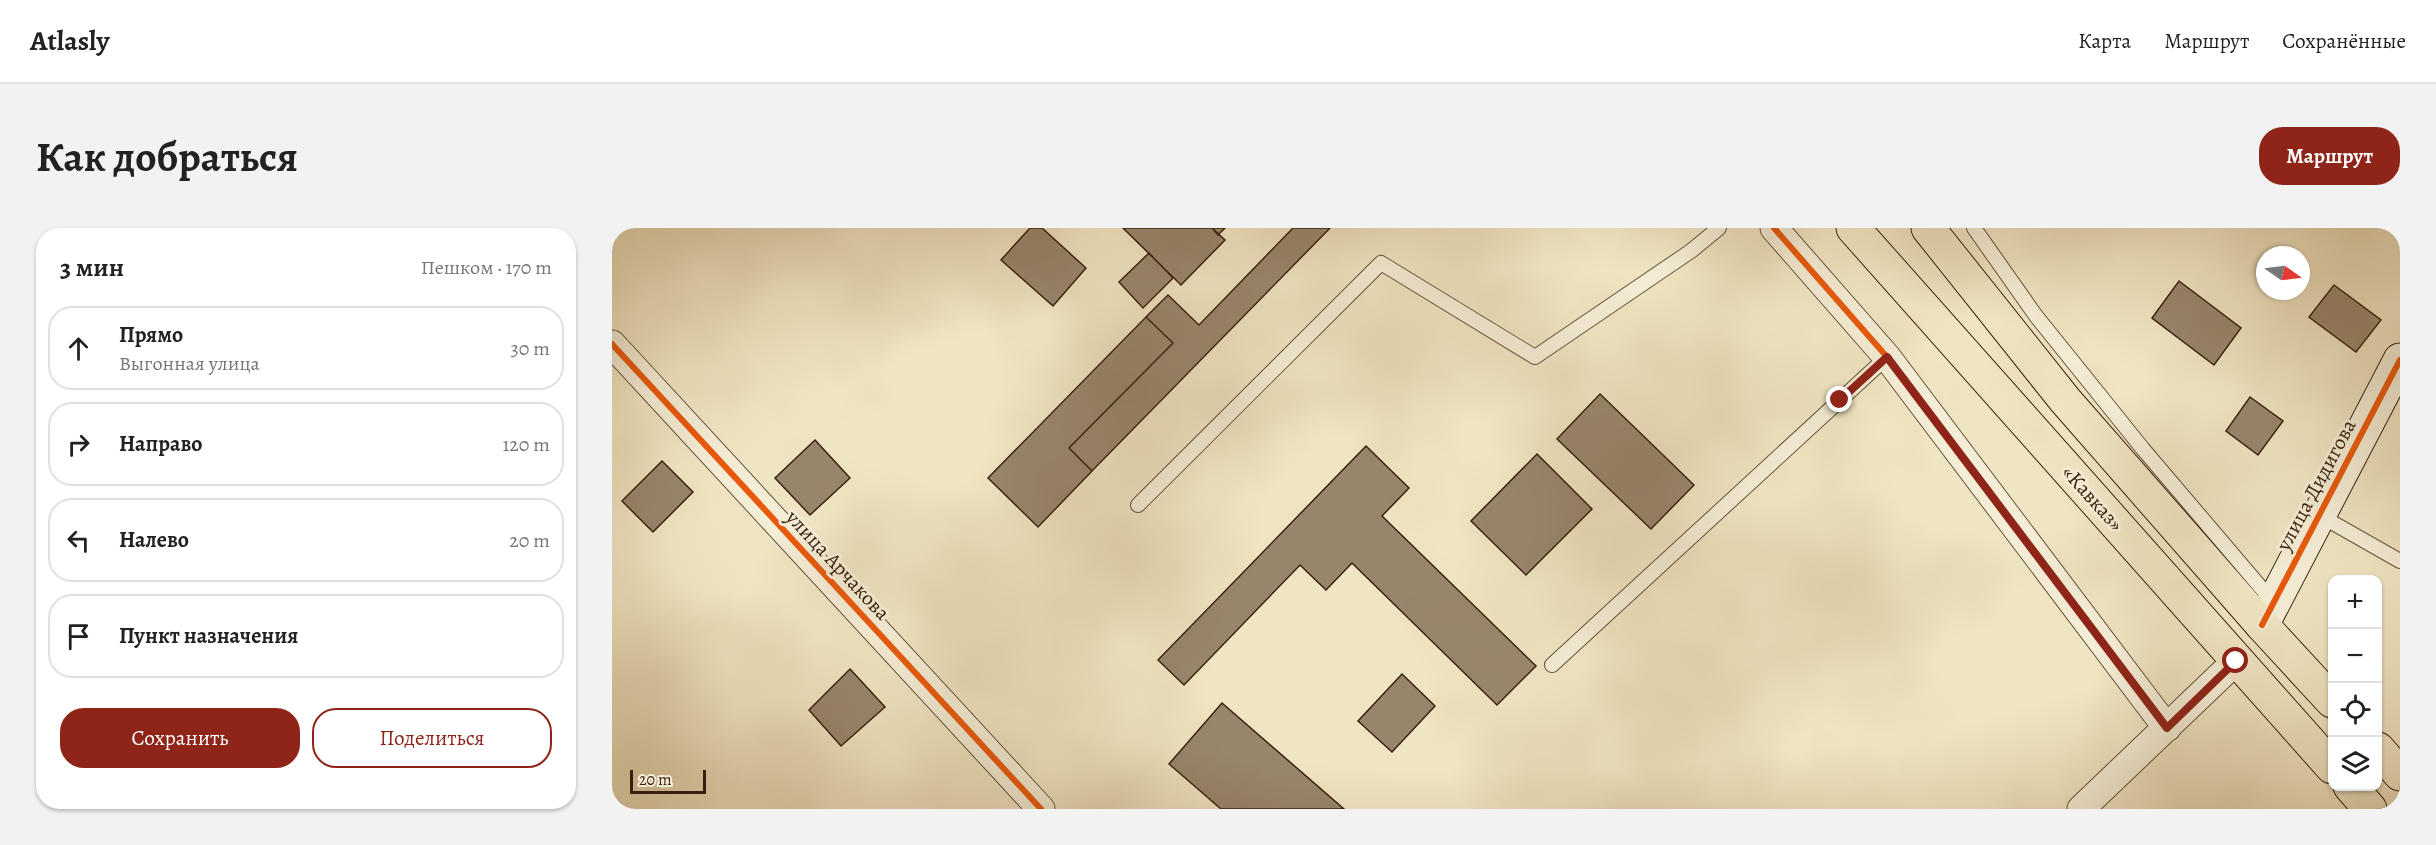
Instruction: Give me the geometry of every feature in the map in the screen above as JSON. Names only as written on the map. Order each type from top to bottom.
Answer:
[{"type":"highway","name":"«Кавказ»","points":[[1854,228],[2328,763]]},
{"type":"highway","name":"«Кавказ»","points":[[1928,228],[2065,400],[2268,614],[2328,696]]},
{"type":"highway","points":[[2382,754],[2400,774]]},
{"type":"highway","points":[[2354,791],[2370,809]]},
{"type":"street","points":[[1774,228],[1887,357],[2167,728]]},
{"type":"street","name":"улица Арчакова","points":[[612,344],[1041,809]]},
{"type":"street","name":"улица Дидигова","points":[[2268,614],[2400,360]]},
{"type":"street","points":[[2081,809],[2236,661]]},
{"type":"lane","points":[[1138,505],[1381,263],[1535,357],[1691,250],[1719,228]]},
{"type":"lane","points":[[1974,228],[2036,316],[2143,449],[2268,614]]},
{"type":"lane","points":[[1552,665],[1887,357]]},
{"type":"lane","points":[[2319,515],[2400,561]]},
{"type":"building","points":[[1030,228],[1042,228],[1086,268],[1053,306],[1001,260]]},
{"type":"building","points":[[1123,228],[1212,228],[1225,240],[1181,285]]},
{"type":"building","points":[[1212,228],[1225,228],[1218,235]]},
{"type":"building","points":[[1293,228],[1330,228],[1092,471],[1069,448],[1173,343],[1146,317],[1168,295],[1199,325]]},
{"type":"building","points":[[2387,228],[2400,228],[2400,237]]},
{"type":"building","points":[[1149,253],[1173,278],[1143,308],[1119,282]]},
{"type":"building","points":[[2179,281],[2241,328],[2214,365],[2152,318]]},
{"type":"building","points":[[2334,285],[2381,320],[2356,352],[2309,317]]},
{"type":"building","points":[[1146,317],[1173,343],[1069,448],[1092,471],[1038,527],[988,478]]},
{"type":"building","points":[[1600,394],[1694,485],[1651,529],[1557,439]]},
{"type":"building","points":[[2250,397],[2283,421],[2258,455],[2226,431]]},
{"type":"building","points":[[815,440],[850,478],[810,515],[775,478]]},
{"type":"building","points":[[1366,446],[1409,488],[1382,516],[1536,666],[1497,705],[1352,563],[1326,590],[1300,565],[1184,685],[1158,660]]},
{"type":"building","points":[[1537,454],[1592,509],[1526,575],[1471,521]]},
{"type":"building","points":[[662,461],[693,492],[653,532],[622,501]]},
{"type":"building","points":[[850,669],[885,707],[841,746],[809,710]]},
{"type":"building","points":[[1402,674],[1435,706],[1392,752],[1358,721]]},
{"type":"building","points":[[1222,703],[1344,809],[1221,809],[1169,764]]},
{"type":"cycle path","points":[[1774,228],[1887,357],[2167,728]]},
{"type":"cycle path","points":[[612,344],[1041,809]]},
{"type":"cycle path","points":[[2262,625],[2400,360]]},
{"type":"route","points":[[1840,400],[1887,357],[2167,728],[2236,661]]}]
